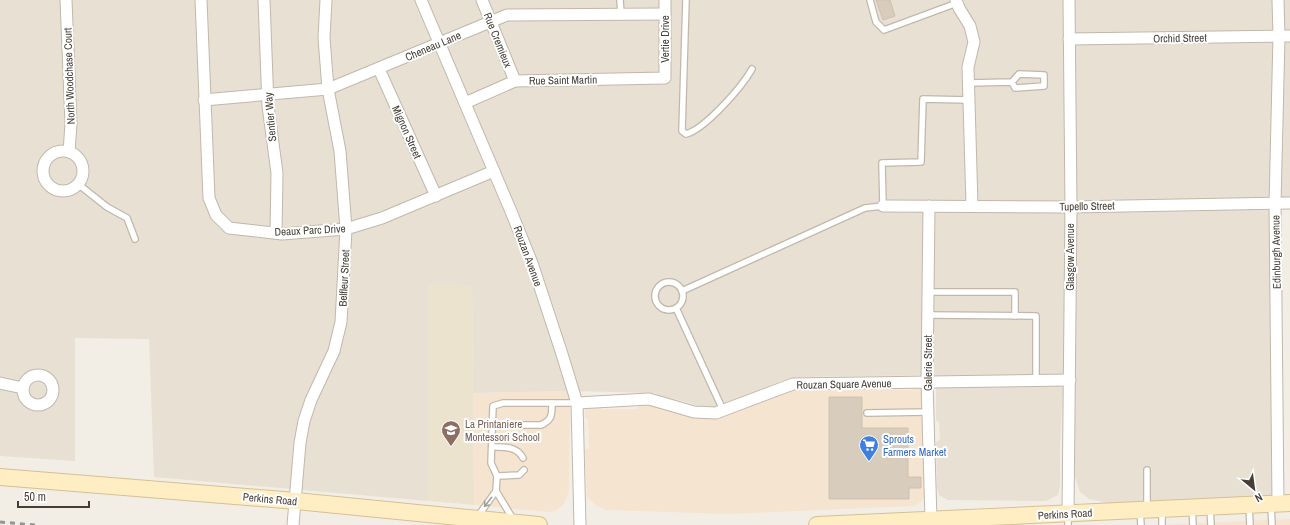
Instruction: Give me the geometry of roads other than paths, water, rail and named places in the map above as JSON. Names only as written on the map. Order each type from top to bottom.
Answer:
[{"type":"main road","name":"Perkins Road","points":[[0,477],[296,502],[539,525]]},
{"type":"main road","name":"Perkins Road","points":[[817,525],[935,521],[958,522],[1018,518],[1068,519],[1147,514],[1192,508],[1280,503]]},
{"type":"street","name":"North Woodchase Court","points":[[66,0],[71,124],[69,152]]},
{"type":"street","name":"Deaux Parc Drive","points":[[200,0],[209,198],[216,215],[228,228],[276,233],[346,229],[382,218],[494,171]]},
{"type":"street","name":"Sentier Way","points":[[264,0],[268,94],[271,133],[277,173],[276,233]]},
{"type":"street","name":"Belfleur Street","points":[[293,525],[300,442],[304,421],[311,400],[329,364],[340,335],[346,229],[340,151],[328,89],[324,38],[326,0]]},
{"type":"street","name":"Rouzan Avenue","points":[[421,0],[532,263],[577,403],[580,525]]},
{"type":"street","name":"Rue Cremieux","points":[[482,0],[515,81]]},
{"type":"street","name":"Vertie Drive","points":[[665,0],[665,78]]},
{"type":"street","name":"Glasgow Avenue","points":[[1068,519],[1071,207],[1069,0]]},
{"type":"street","name":"Edinburgh Avenue","points":[[1278,0],[1285,36],[1275,204],[1280,503]]},
{"type":"street","points":[[957,1],[970,26],[974,42],[968,66],[972,206]]},
{"type":"street","name":"Cheneau Lane","points":[[204,100],[328,89],[440,44],[507,15],[665,14]]},
{"type":"street","name":"Orchid Street","points":[[1069,39],[1285,36]]},
{"type":"street","name":"Mignon Street","points":[[379,69],[436,196]]},
{"type":"street","name":"Rue Saint Martin","points":[[465,103],[515,81],[665,78]]},
{"type":"street","points":[[69,152],[76,156],[81,162],[83,170],[82,178],[78,184],[71,189],[64,191],[56,190],[45,180],[43,173],[44,165],[48,158],[54,154],[69,152]]},
{"type":"street","name":"Tupello Street","points":[[883,206],[1071,207],[1290,204]]},
{"type":"street","name":"Galerie Street","points":[[929,206],[927,382],[935,521]]},
{"type":"street","name":"Rouzan Square Avenue","points":[[577,403],[649,399],[694,412],[716,413],[793,384],[1070,380]]},
{"type":"street","points":[[0,383],[23,388]]},
{"type":"lane","points":[[620,0],[621,14]]},
{"type":"lane","points":[[686,0],[682,131],[686,134],[693,130],[720,108],[740,88],[752,69]]},
{"type":"lane","points":[[870,0],[876,22],[884,30],[957,1]]},
{"type":"lane","points":[[969,83],[1012,82],[1019,74],[1044,75],[1044,86],[1015,88],[1012,82]]},
{"type":"lane","points":[[682,290],[865,208],[883,206],[882,163],[921,162],[923,100],[969,100]]},
{"type":"lane","points":[[78,184],[107,207],[127,218],[135,239]]},
{"type":"lane","points":[[669,282],[678,285],[682,290],[682,301],[676,308],[662,308],[656,301],[656,292],[661,285],[669,282]]},
{"type":"lane","points":[[928,292],[1015,292],[1015,316]]},
{"type":"lane","points":[[676,308],[723,410]]},
{"type":"lane","points":[[928,315],[1036,316],[1036,381]]},
{"type":"lane","points":[[475,519],[496,491],[497,476],[492,463],[493,406],[497,404],[577,403]]},
{"type":"lane","points":[[492,425],[541,425],[548,422],[551,418],[552,404]]},
{"type":"lane","points":[[867,413],[928,412]]},
{"type":"lane","points":[[492,447],[515,449],[521,452],[523,458]]},
{"type":"lane","points":[[497,476],[519,475],[524,470]]},
{"type":"lane","points":[[1147,470],[1147,514],[1162,525]]},
{"type":"lane","points":[[496,491],[516,523]]},
{"type":"lane","points":[[1272,525],[1280,503]]},
{"type":"lane","points":[[1249,505],[1250,525]]},
{"type":"lane","points":[[1210,507],[1211,525]]},
{"type":"lane","points":[[1192,508],[1193,525]]},
{"type":"railway","points":[[0,522],[35,525]]},
{"type":"place","name":"La Printaniere Montessori School","points":[[451,447]]},
{"type":"place","name":"Sprouts Farmers Market","points":[[869,462]]}]
